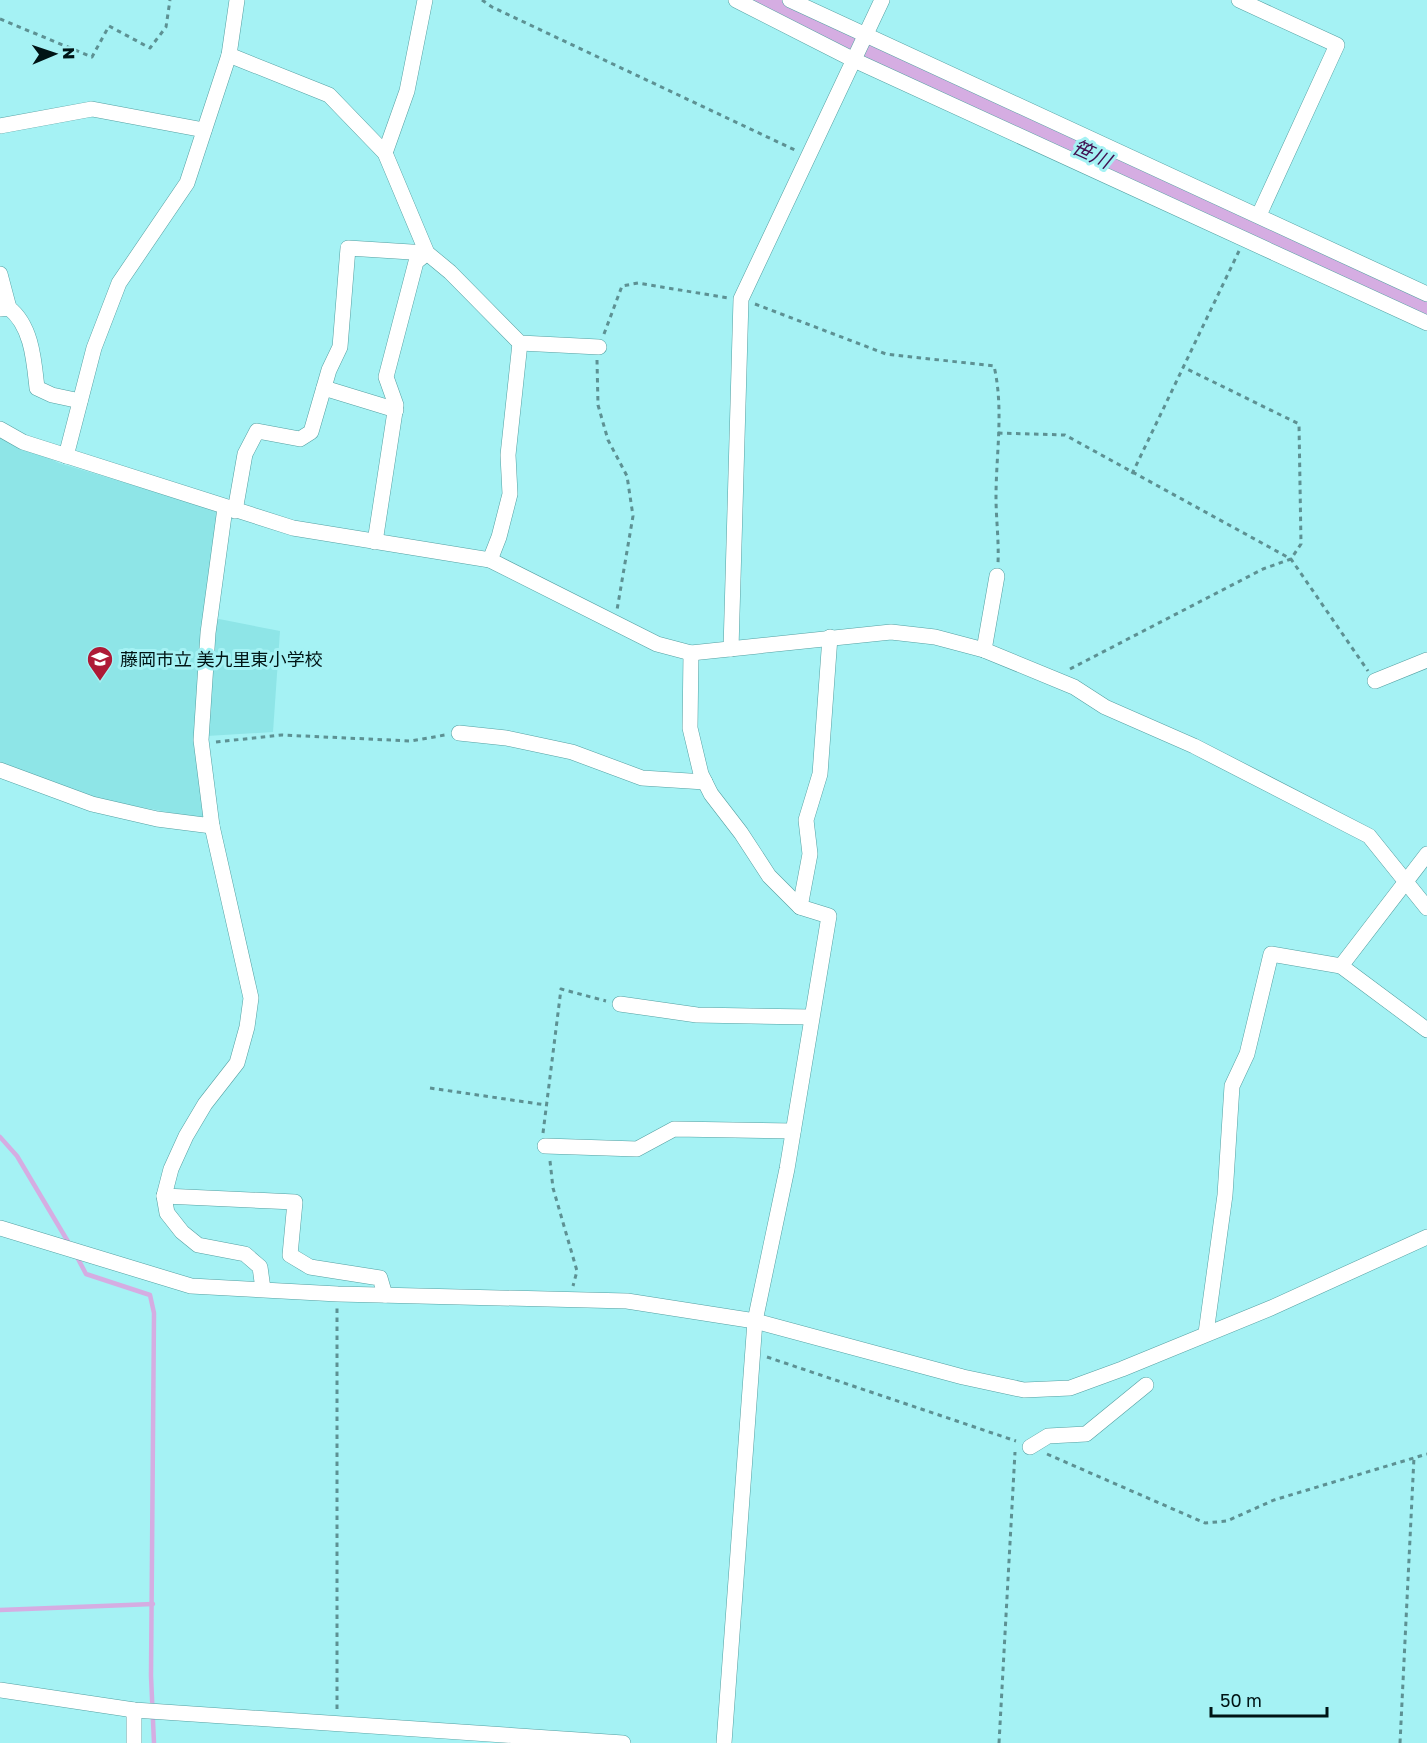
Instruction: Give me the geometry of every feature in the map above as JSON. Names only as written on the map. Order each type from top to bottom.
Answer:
[{"type":"street","points":[[66,456],[94,348],[119,283],[187,183],[229,55],[237,0]]},
{"type":"street","points":[[386,153],[407,91],[425,0]]},
{"type":"street","points":[[736,0],[1245,240],[1427,323]]},
{"type":"street","points":[[790,0],[1427,294]]},
{"type":"street","points":[[731,648],[741,299],[882,0]]},
{"type":"street","points":[[1239,0],[1337,45],[1259,215]]},
{"type":"street","points":[[229,55],[329,95],[386,153],[427,253],[450,272],[520,343],[599,347]]},
{"type":"street","points":[[0,126],[92,109],[204,130]]},
{"type":"street","points":[[263,1289],[260,1266],[245,1254],[198,1245],[182,1232],[168,1213],[164,1196],[171,1168],[186,1136],[205,1104],[237,1063],[247,1027],[251,998],[212,826],[202,744],[208,633],[230,509],[245,454],[257,431],[300,439],[311,432],[324,388],[340,347],[348,248],[427,253]]},
{"type":"street","points":[[375,542],[396,410],[386,377],[416,262],[427,253]]},
{"type":"street","points":[[0,274],[5,309],[26,331],[34,359],[37,388],[52,395],[80,400]]},
{"type":"street","points":[[490,560],[499,537],[510,494],[507,455],[520,343]]},
{"type":"street","points":[[324,388],[396,410]]},
{"type":"street","points":[[0,429],[23,442],[293,528],[490,560],[657,644],[691,653],[891,632],[935,637],[984,650],[1074,687],[1105,707],[1194,746],[1369,836],[1427,908]]},
{"type":"street","points":[[984,650],[997,576]]},
{"type":"street","points":[[800,908],[810,854],[806,820],[820,774],[830,637]]},
{"type":"street","points":[[691,653],[690,728],[705,782],[711,794],[741,833],[769,876],[800,908],[829,916],[793,1131],[755,1321],[724,1743]]},
{"type":"street","points":[[1375,681],[1427,660]]},
{"type":"street","points":[[459,733],[506,738],[572,752],[642,778],[705,782]]},
{"type":"street","points":[[0,770],[92,804],[157,819],[212,826]]},
{"type":"street","points":[[1341,966],[1427,854]]},
{"type":"street","points":[[1206,1333],[1225,1195],[1232,1086],[1247,1054],[1271,954],[1341,966],[1427,1030]]},
{"type":"street","points":[[620,1004],[697,1015],[811,1017]]},
{"type":"street","points":[[545,1146],[637,1149],[675,1129],[793,1131]]},
{"type":"street","points":[[164,1196],[295,1202],[290,1254],[310,1267],[380,1278],[385,1295]]},
{"type":"street","points":[[0,1228],[191,1287],[338,1294],[627,1301],[755,1321],[963,1377],[1024,1390],[1070,1388],[1271,1308],[1427,1237]]},
{"type":"street","points":[[1022,1444],[1048,1436],[1086,1434],[1146,1385]]},
{"type":"street","points":[[0,1690],[134,1710],[622,1743]]},
{"type":"street","points":[[134,1710],[134,1743]]},
{"type":"path","points":[[0,19],[92,57],[110,26],[150,48],[166,27],[170,0]]},
{"type":"path","points":[[482,0],[492,7],[808,156]]},
{"type":"path","points":[[1132,474],[1245,240]]},
{"type":"path","points":[[615,623],[633,516],[627,476],[608,440],[598,405],[599,347],[622,286],[638,283],[741,299],[886,354],[994,366],[1000,389],[996,500],[1000,536],[997,576]]},
{"type":"path","points":[[1053,678],[1263,569],[1291,559],[1301,544],[1299,424],[1183,367]]},
{"type":"path","points":[[998,433],[1065,435],[1132,474],[1291,559],[1375,681]]},
{"type":"path","points":[[202,744],[315,735],[411,741],[459,733]]},
{"type":"path","points":[[570,1299],[577,1271],[542,1140],[561,989],[620,1004]]},
{"type":"path","points":[[430,1088],[546,1104]]},
{"type":"path","points":[[337,1724],[338,1294]]},
{"type":"path","points":[[753,1353],[1022,1444],[1205,1523],[1227,1521],[1274,1500],[1427,1454]]},
{"type":"path","points":[[999,1743],[1022,1444]]},
{"type":"path","points":[[1400,1743],[1414,1457]]},
{"type":"shaded area","name":"藤岡市立 美九里東小学校","points":[[0,436],[59,463],[215,510],[219,517],[203,624],[205,814],[200,818],[97,799],[0,763]]},
{"type":"shaded area","points":[[214,618],[280,631],[273,732],[207,736]]},
{"type":"waterway","name":"笹川","points":[[758,0],[1194,197],[1427,306]]},
{"type":"waterway","points":[[0,1137],[17,1156],[70,1245]]},
{"type":"waterway","points":[[76,1255],[86,1274],[150,1295],[154,1313],[151,1676],[154,1743]]},
{"type":"waterway","points":[[0,1610],[153,1604]]},
{"type":"place","name":"藤岡市立 美九里東小学校","points":[[100,682]]}]
